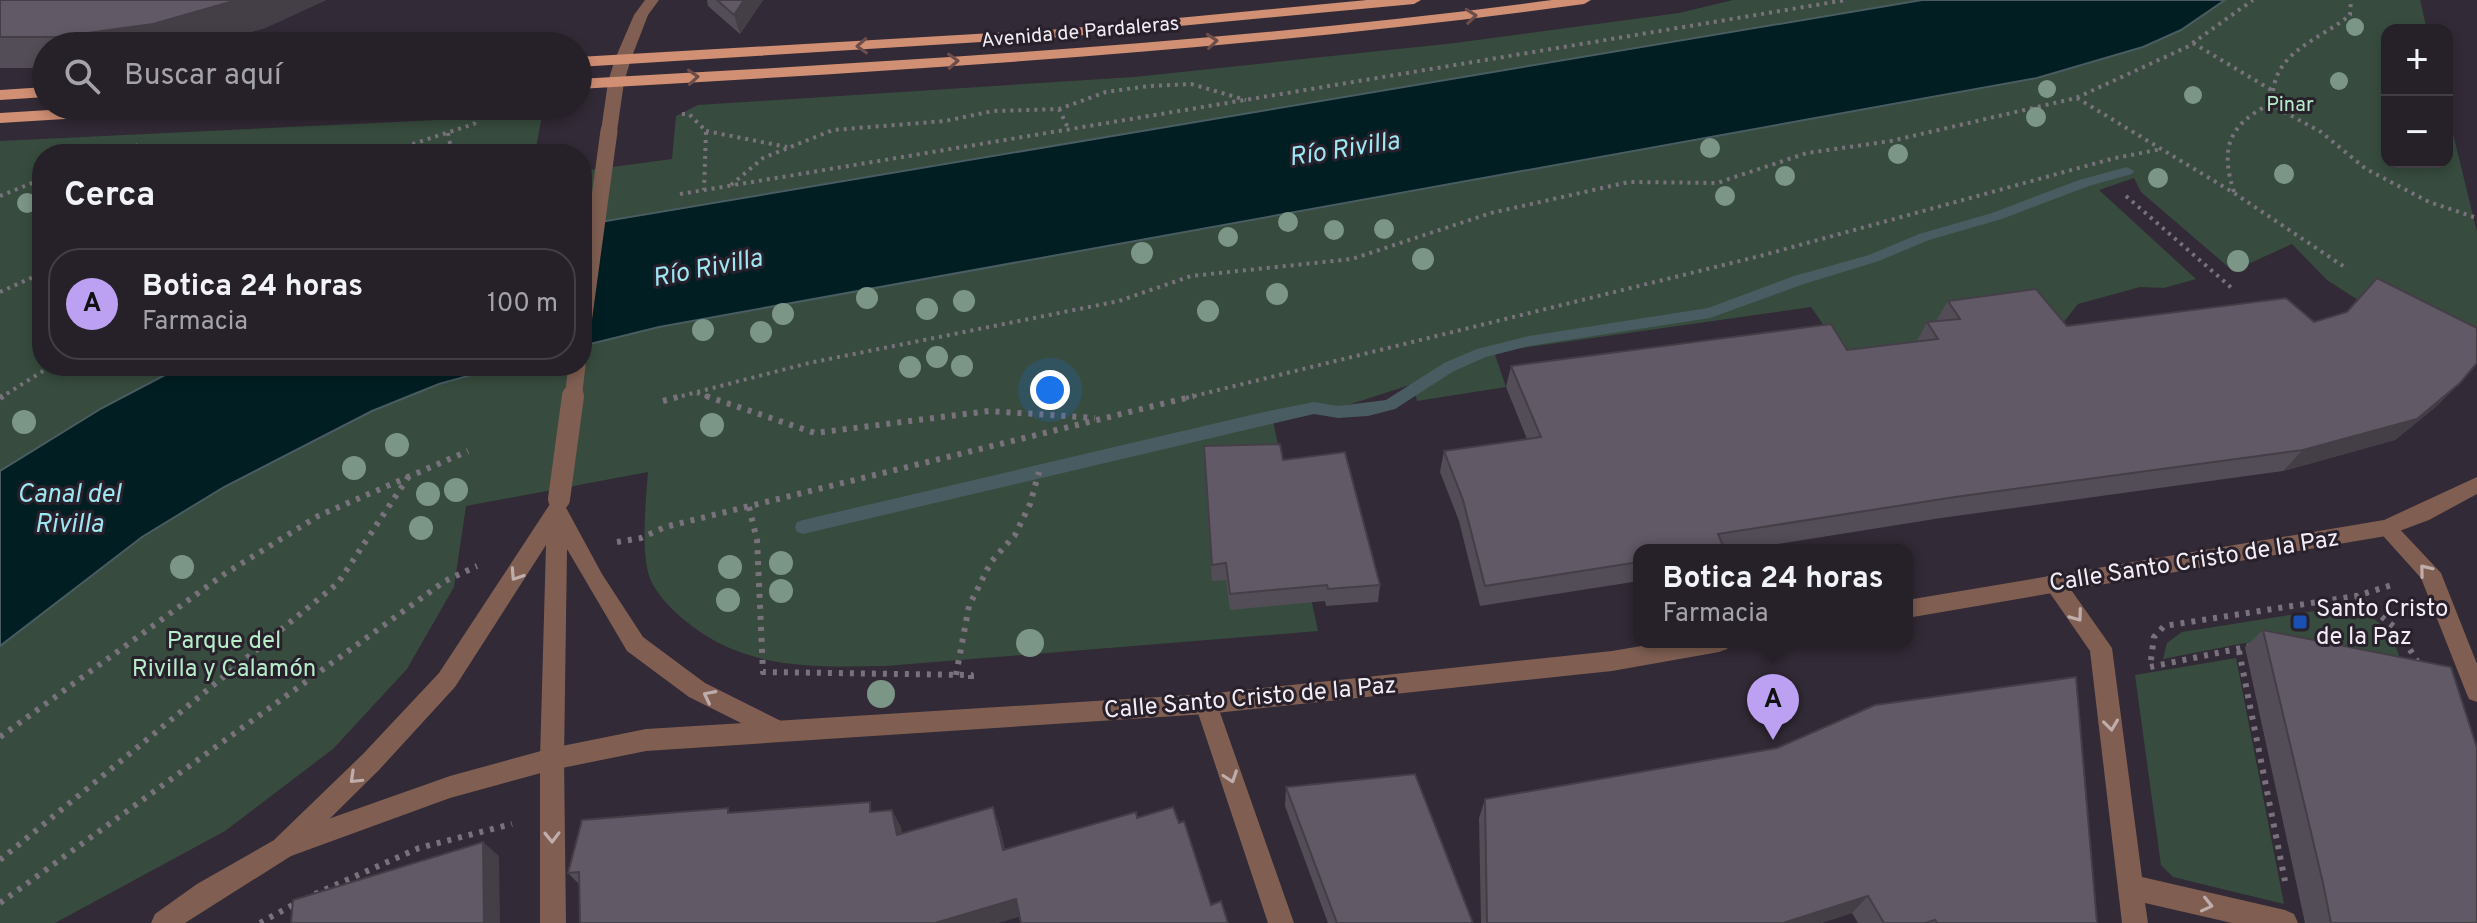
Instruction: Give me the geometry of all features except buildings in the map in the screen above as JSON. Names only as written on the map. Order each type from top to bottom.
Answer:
[{"type":"main road","name":"Avenida de Pardaleras","points":[[592,61],[1063,33],[1414,0]]},
{"type":"main road","name":"Avenida de Pardaleras","points":[[592,83],[1064,55],[1479,15],[1584,0]]},
{"type":"main road","points":[[0,95],[32,93]]},
{"type":"main road","points":[[0,118],[32,116]]},
{"type":"street","points":[[592,256],[616,82],[641,15],[652,0]]},
{"type":"street","name":"Calle Santo Cristo de la Paz","points":[[552,759],[558,504],[576,376]]},
{"type":"street","name":"Calle Santo Cristo de la Paz","points":[[1913,608],[2386,528],[2476,486]]},
{"type":"street","points":[[558,504],[594,580],[635,644],[697,690],[779,731]]},
{"type":"street","name":"Calle Santo Cristo de la Paz","points":[[283,847],[371,762],[447,680],[558,504]]},
{"type":"street","points":[[2386,528],[2430,573],[2477,692]]},
{"type":"street","points":[[2054,583],[2101,648],[2135,923]]},
{"type":"street","name":"Calle Santo Cristo de la Paz","points":[[164,923],[206,893],[283,847],[450,787],[552,759],[646,740],[1206,704],[1612,661],[1685,648]]},
{"type":"street","points":[[1206,704],[1281,923]]},
{"type":"street","points":[[552,759],[553,923]]},
{"type":"street","points":[[2131,887],[2285,923]]},
{"type":"path","points":[[1779,0],[1779,11]]},
{"type":"path","points":[[680,194],[1846,0]]},
{"type":"path","points":[[663,401],[809,363],[1119,301],[1191,276],[1352,259],[1491,213],[1629,182],[1717,183],[1807,153],[1891,141],[2076,98],[2192,43],[2253,0]]},
{"type":"path","points":[[2270,104],[2277,69],[2305,44],[2333,31],[2342,23],[2350,15],[2351,0]]},
{"type":"path","points":[[2192,43],[2273,91]]},
{"type":"path","points":[[730,186],[763,158],[833,130],[945,121],[993,111],[1059,109],[1106,92],[1163,85],[1191,84],[1247,101]]},
{"type":"path","points":[[2076,98],[2234,193],[2346,268]]},
{"type":"path","points":[[2234,193],[2226,168],[2228,141],[2254,112],[2270,104]]},
{"type":"path","points":[[2270,104],[2321,132],[2366,169],[2429,202],[2477,218]]},
{"type":"path","points":[[1059,109],[1069,130]]},
{"type":"path","points":[[678,114],[689,114],[706,131],[788,148]]},
{"type":"path","points":[[413,144],[474,124],[476,120]]},
{"type":"path","points":[[704,190],[706,131]]},
{"type":"path","points":[[448,133],[450,144]]},
{"type":"path","points":[[641,538],[665,527],[1760,256],[2115,158],[2162,149]]},
{"type":"path","points":[[0,196],[32,183]]},
{"type":"path","points":[[2126,196],[2234,290]]},
{"type":"path","points":[[0,292],[32,278]]},
{"type":"path","points":[[0,398],[35,376]]},
{"type":"path","points":[[696,393],[815,433],[989,411],[1102,418]]},
{"type":"path","points":[[0,737],[223,575],[318,516],[468,451]]},
{"type":"path","points":[[956,675],[969,606],[991,562],[1015,535],[1030,504],[1039,472]]},
{"type":"path","points":[[0,860],[338,583],[409,476]]},
{"type":"path","points":[[749,507],[757,540],[763,672],[971,675],[973,719]]},
{"type":"path","points":[[0,903],[445,581],[469,567]]},
{"type":"path","points":[[2260,648],[2245,645],[2239,651],[2150,667],[2154,637],[2164,626],[2356,596],[2430,573]]},
{"type":"path","points":[[2356,596],[2398,630],[2409,643],[2421,671]]},
{"type":"path","points":[[2239,651],[2287,893]]},
{"type":"path","points":[[260,923],[303,900],[419,848],[552,816]]},
{"type":"path","points":[[302,911],[303,900]]},
{"type":"green space","points":[[1733,0],[1922,0],[592,223],[592,170],[672,159],[676,116],[698,105],[1134,77],[1455,43],[1679,13]]},
{"type":"green space","name":"Parque del Rivilla y Calamón","points":[[2225,0],[2420,0],[2426,24],[2381,24],[2381,168],[2453,168],[2453,134],[2477,232],[2477,357],[2358,300],[2327,280],[2292,244],[2233,271],[2141,192],[2134,178],[2099,190],[2196,279],[2164,288],[2140,287],[2078,304],[2048,342],[1948,340],[1843,353],[1811,307],[1494,352],[1506,387],[1417,401],[1413,384],[1351,404],[1273,421],[1318,631],[885,666],[784,663],[737,651],[714,640],[680,616],[659,594],[651,581],[646,558],[648,472],[466,506],[454,587],[407,669],[333,749],[225,831],[55,923],[0,923],[0,646],[142,537],[224,487],[372,411],[468,376],[592,376],[592,344],[659,327],[2037,78],[2085,65],[2181,30]]},
{"type":"green space","points":[[438,120],[541,120],[537,144],[32,144],[32,376],[163,376],[102,408],[0,471],[0,141]]},
{"type":"green space","points":[[2334,608],[2363,614],[2383,626],[2396,646],[2403,673],[2245,643],[2163,659],[2167,643],[2182,632]]},
{"type":"green space","points":[[2236,658],[2284,904],[2173,877],[2161,865],[2135,675]]},
{"type":"water","name":"Río Rivilla","points":[[1922,0],[2225,0],[2181,30],[2143,47],[2037,78],[659,327],[592,344],[592,223]]},
{"type":"water","name":"Canal del Rivilla","points":[[163,376],[468,376],[372,411],[224,487],[142,537],[0,646],[0,471],[102,408]]},
{"type":"waterway","points":[[803,527],[1264,418],[1314,408],[1338,412],[1390,405],[1449,367],[1482,353],[1529,341],[1710,313],[1799,280],[1874,258],[1924,237],[1997,216],[2084,183],[2127,171]]},
{"type":"place","name":"Santo Cristo de la Paz","points":[[2300,622]]},
{"type":"place","name":"Botica 24 horas","points":[[1773,740]]},
{"type":"park label","name":"Pinar","points":[[2290,104]]}]
